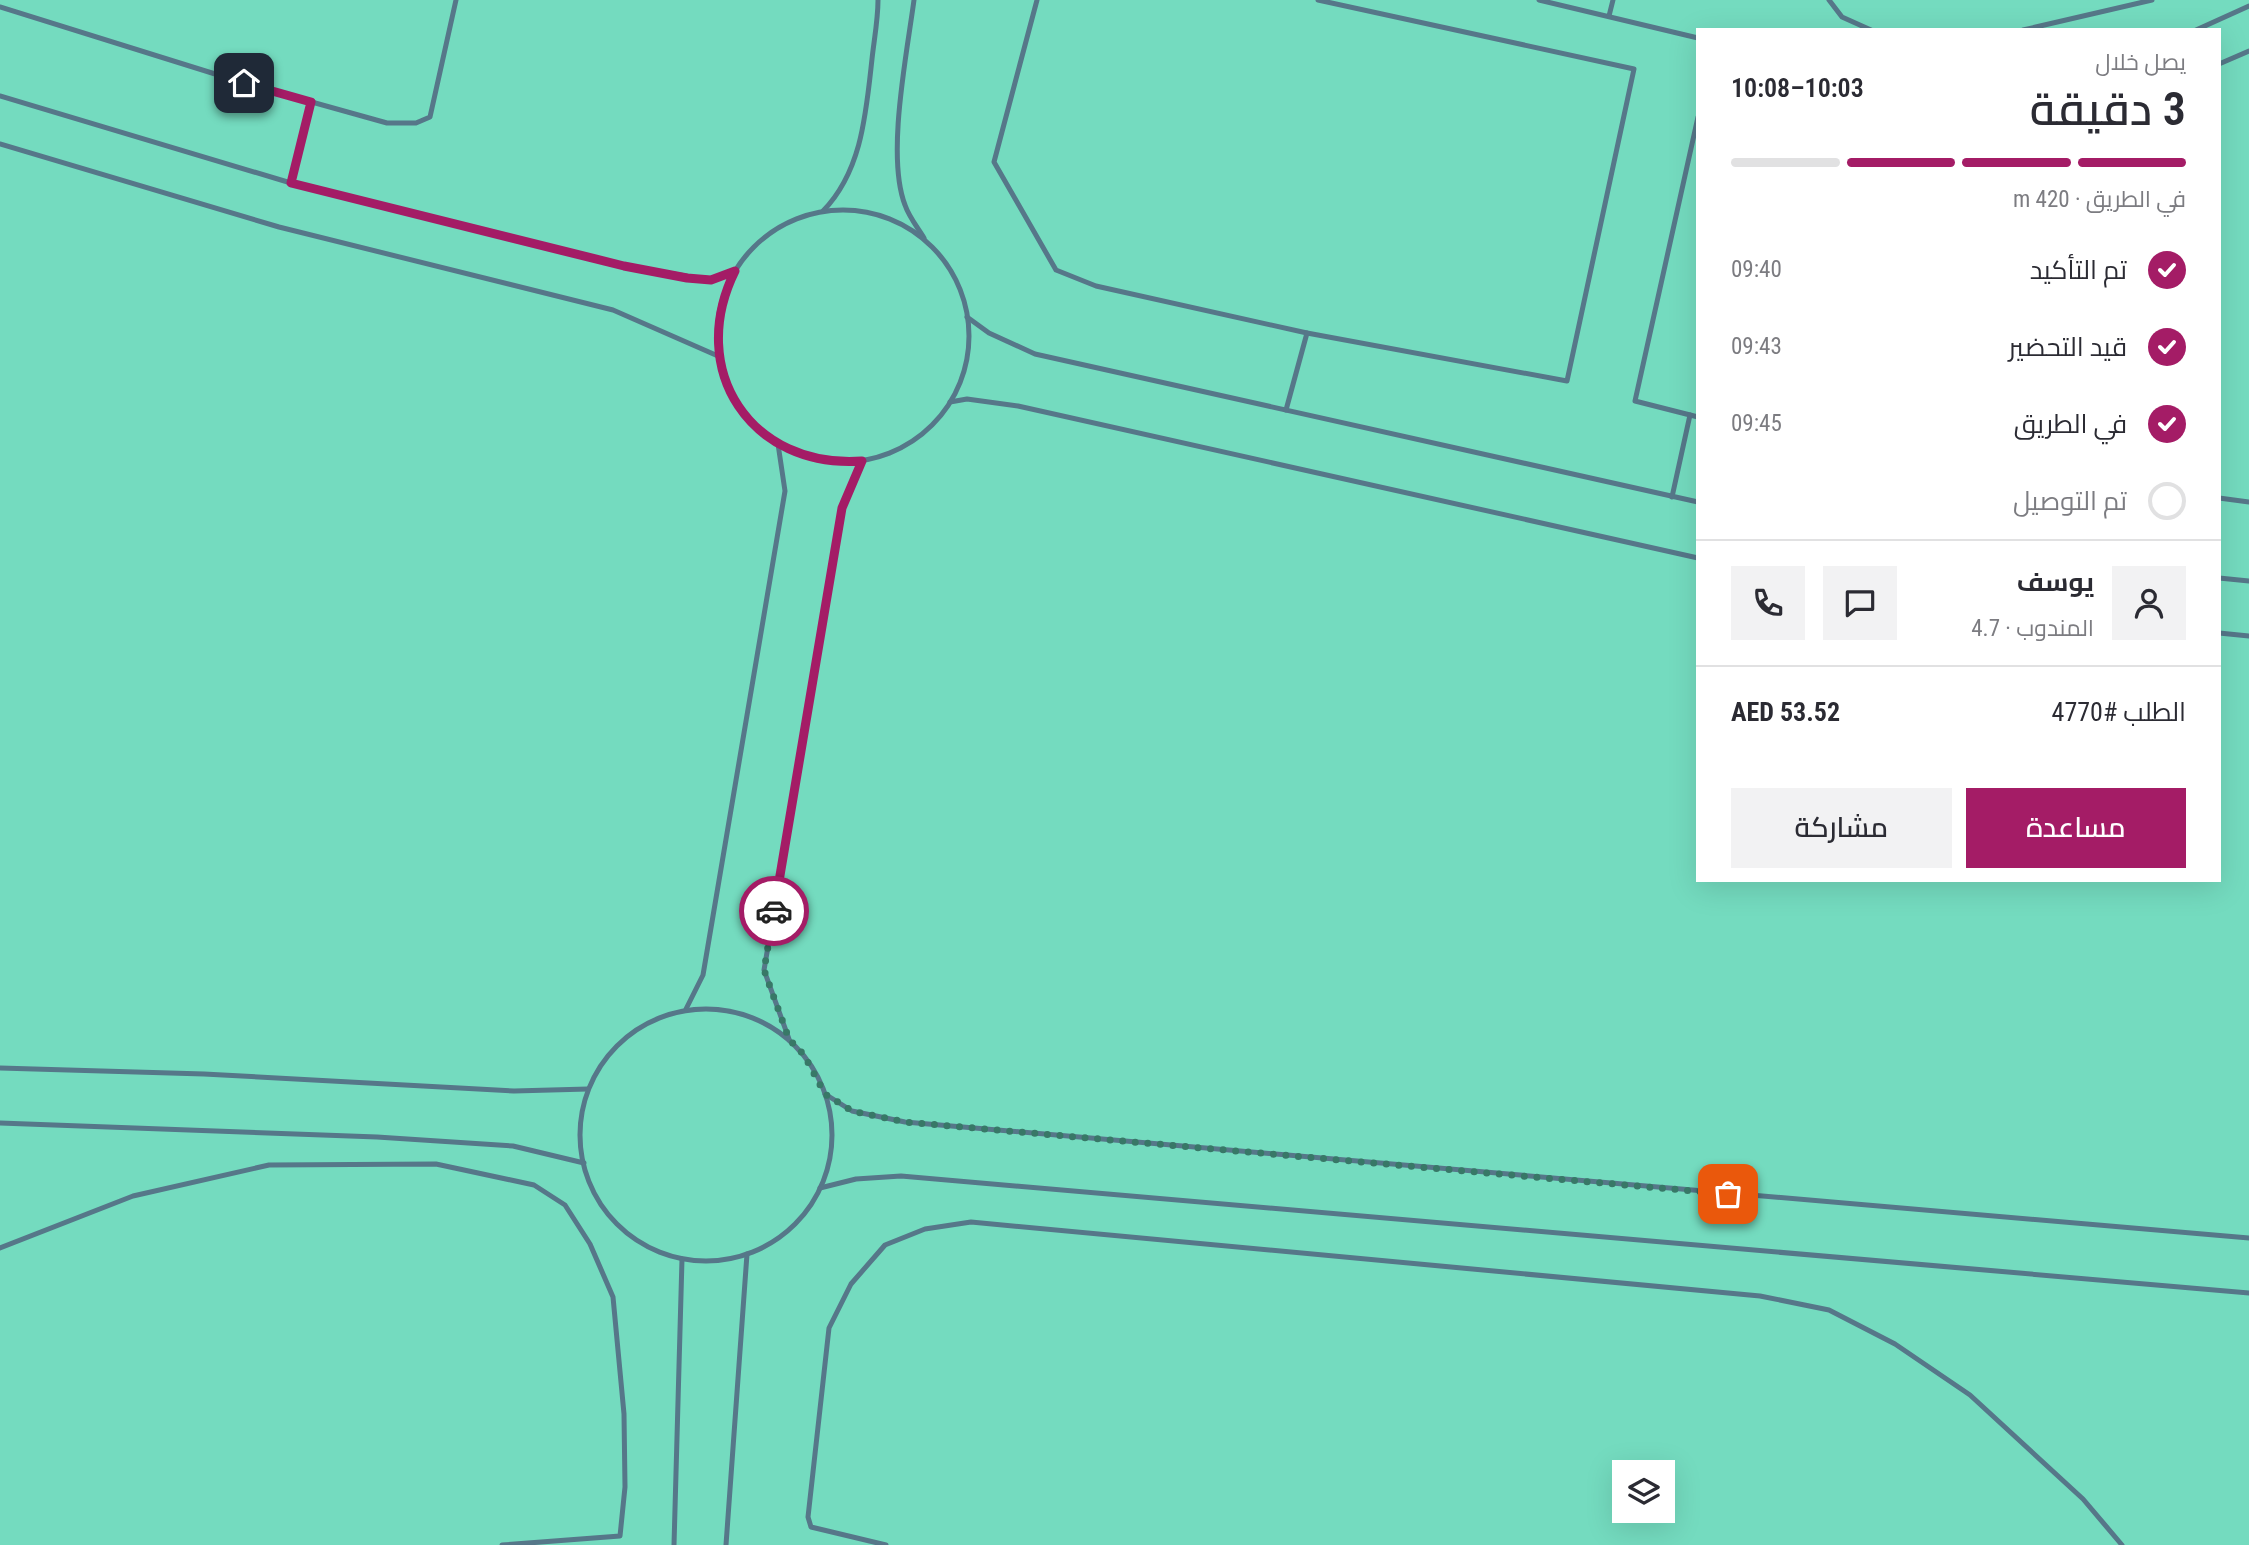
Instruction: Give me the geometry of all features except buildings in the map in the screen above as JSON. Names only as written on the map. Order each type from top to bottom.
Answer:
[{"type":"lane","points":[[0,7],[311,102],[387,123],[416,123],[430,117],[456,0]]},
{"type":"lane","points":[[823,211],[839,195],[852,170],[866,115],[878,0]]},
{"type":"lane","points":[[914,0],[901,106],[898,170],[905,205],[925,241],[953,275],[967,317],[966,361],[950,402],[922,435],[893,452],[862,461],[818,460],[778,444],[745,416],[723,377],[718,356],[719,312],[735,271],[756,245],[782,225],[823,211],[867,212],[888,218],[925,241]]},
{"type":"lane","points":[[1037,0],[994,162],[1056,270],[1096,286],[1307,333],[1567,381],[1634,69],[1318,0]]},
{"type":"lane","points":[[1539,0],[1696,38]]},
{"type":"lane","points":[[1609,16],[1613,0]]},
{"type":"lane","points":[[1829,0],[1842,17],[1867,28]]},
{"type":"lane","points":[[2032,28],[2152,0]]},
{"type":"lane","points":[[2200,28],[2249,6]]},
{"type":"lane","points":[[2221,63],[2249,51]]},
{"type":"lane","points":[[0,96],[291,183],[674,276],[711,280],[735,271]]},
{"type":"lane","points":[[291,183],[311,102]]},
{"type":"lane","points":[[1696,126],[1635,401],[1696,416]]},
{"type":"lane","points":[[0,144],[279,227],[613,310],[718,356]]},
{"type":"lane","points":[[967,317],[989,332],[1035,354],[1696,502]]},
{"type":"lane","points":[[1286,410],[1307,333]]},
{"type":"lane","points":[[950,402],[967,398],[1018,406],[1696,558]]},
{"type":"lane","points":[[1672,497],[1690,415]]},
{"type":"lane","points":[[686,1009],[703,975],[785,491],[778,444]]},
{"type":"lane","points":[[789,1039],[764,970],[842,508],[862,461]]},
{"type":"lane","points":[[2221,499],[2249,502]]},
{"type":"lane","points":[[2221,578],[2249,581]]},
{"type":"lane","points":[[2221,634],[2249,636]]},
{"type":"lane","points":[[708,1008],[741,1013],[771,1026],[789,1039],[804,1055],[825,1094],[831,1137],[829,1159],[820,1188],[801,1218],[785,1233],[747,1254],[714,1260],[682,1259],[651,1248],[623,1230],[596,1196],[584,1163],[580,1132],[588,1089],[611,1051],[627,1036],[665,1015],[686,1009],[708,1008]]},
{"type":"lane","points":[[0,1068],[312,1079],[514,1091],[588,1089]]},
{"type":"lane","points":[[825,1094],[852,1111],[905,1122],[2249,1238]]},
{"type":"lane","points":[[0,1123],[364,1136],[513,1146],[584,1163]]},
{"type":"lane","points":[[0,1248],[133,1196],[269,1165],[436,1164],[534,1185],[565,1205],[590,1244],[613,1297],[624,1414],[625,1487],[620,1536],[502,1545]]},
{"type":"lane","points":[[820,1188],[856,1179],[901,1176],[2249,1293]]},
{"type":"lane","points":[[886,1545],[811,1527],[808,1517],[829,1328],[851,1284],[885,1245],[925,1229],[971,1222],[1760,1296],[1829,1310],[1895,1344],[1970,1395],[2083,1499],[2122,1545]]},
{"type":"lane","points":[[726,1545],[747,1254]]},
{"type":"lane","points":[[674,1545],[682,1259]]},
{"type":"way so far","points":[[774,911],[764,970],[789,1039],[804,1055],[825,1094],[852,1111],[905,1122],[1728,1194]]},
{"type":"route","points":[[244,83],[311,102],[291,183],[624,266],[711,280],[735,271],[725,290],[719,312],[718,356],[723,377],[745,416],[760,431],[797,454],[840,463],[862,461],[842,508],[774,911]]}]
